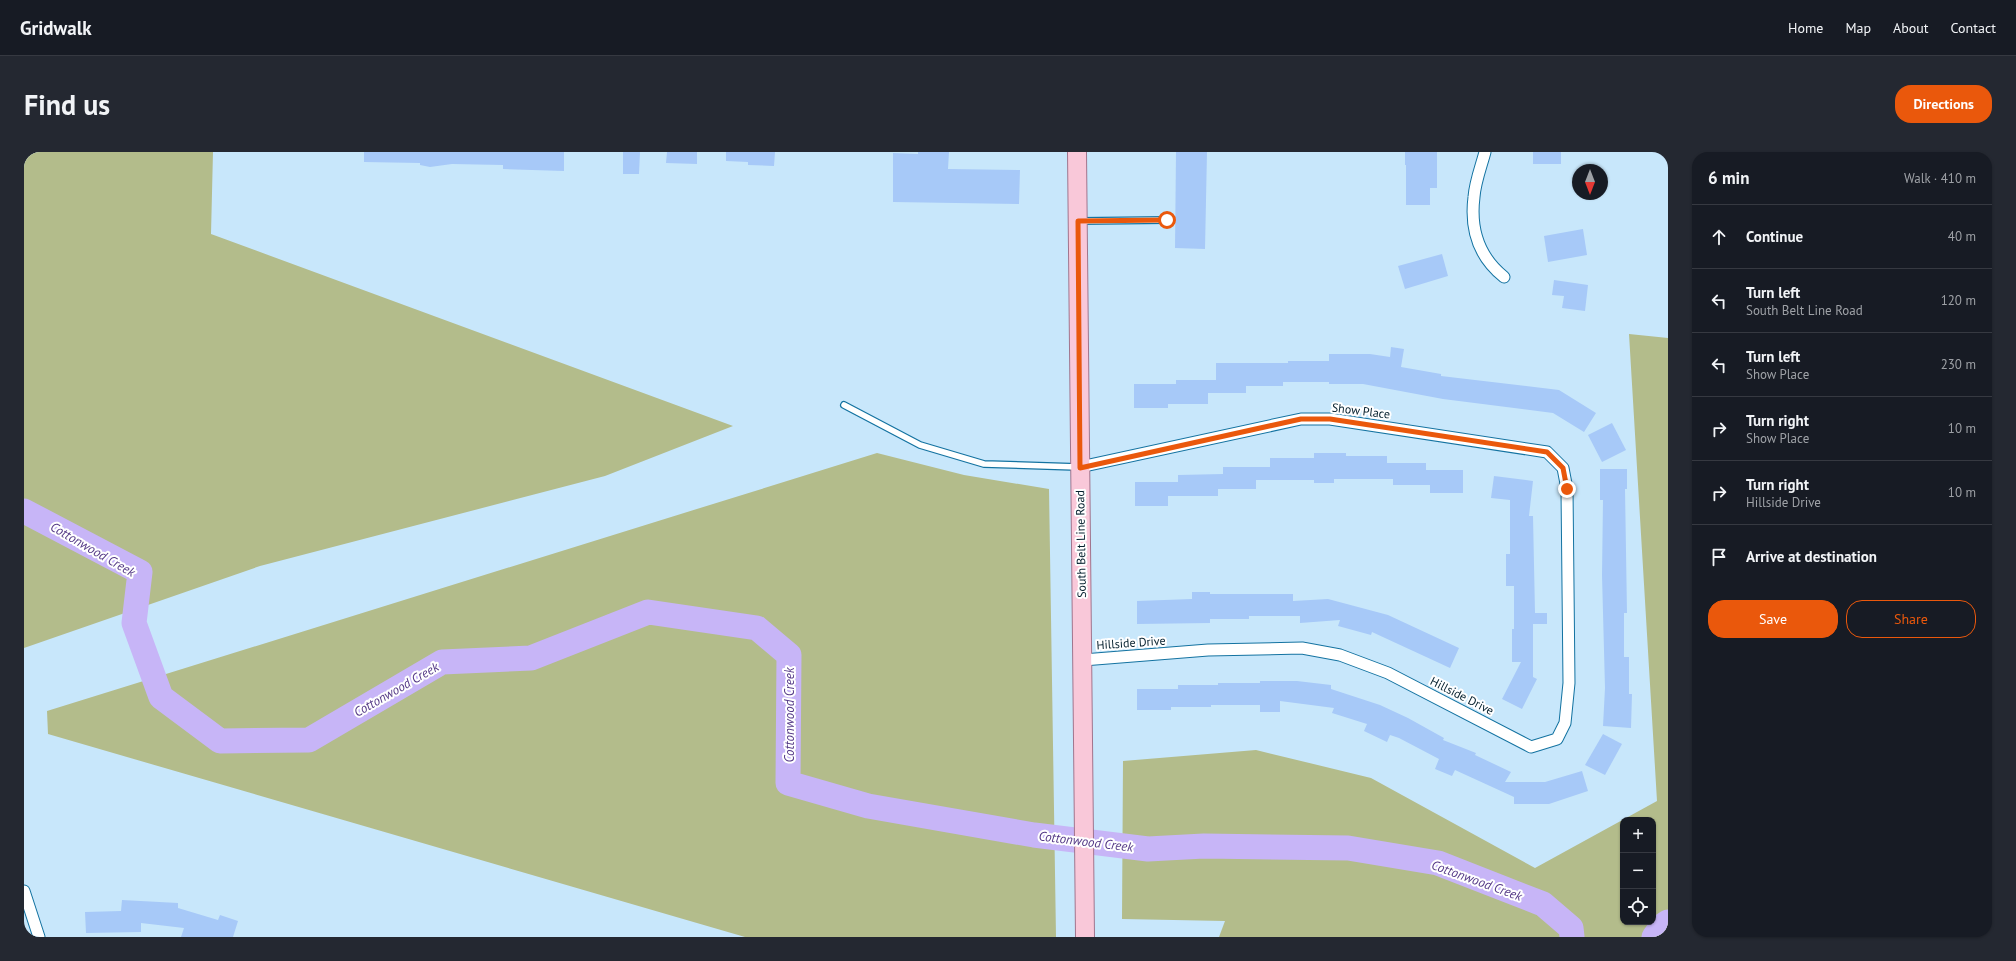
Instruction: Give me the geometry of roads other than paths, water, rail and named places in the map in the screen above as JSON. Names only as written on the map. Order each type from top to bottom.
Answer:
[{"type":"main road","name":"South Belt Line Road","points":[[1077,152],[1085,937]]},
{"type":"street","points":[[1485,152],[1474,197],[1476,239],[1491,267],[1504,277]]},
{"type":"street","name":"Show Place","points":[[1080,468],[1301,419],[1330,419],[1547,452],[1563,468]]},
{"type":"street","name":"Hillside Drive","points":[[1083,660],[1208,650],[1302,648],[1340,655],[1388,673],[1531,747],[1557,739],[1566,723],[1569,683],[1567,489],[1563,468]]},
{"type":"street","points":[[24,890],[39,937]]},
{"type":"lane","points":[[1078,221],[1167,220]]},
{"type":"lane","points":[[844,405],[920,444],[984,464],[1080,468]]},
{"type":"waterway","name":"Cottonwood Creek","points":[[24,511],[140,572],[134,623],[161,697],[220,741],[309,740],[442,662],[531,658],[648,612],[757,628],[789,655],[788,783],[868,806],[1034,835],[1148,849],[1204,846],[1348,848],[1438,863],[1543,904],[1571,928],[1572,937]]},
{"type":"waterway","name":"Cottonwood Creek","points":[[1654,937],[1662,926],[1668,922]]}]
